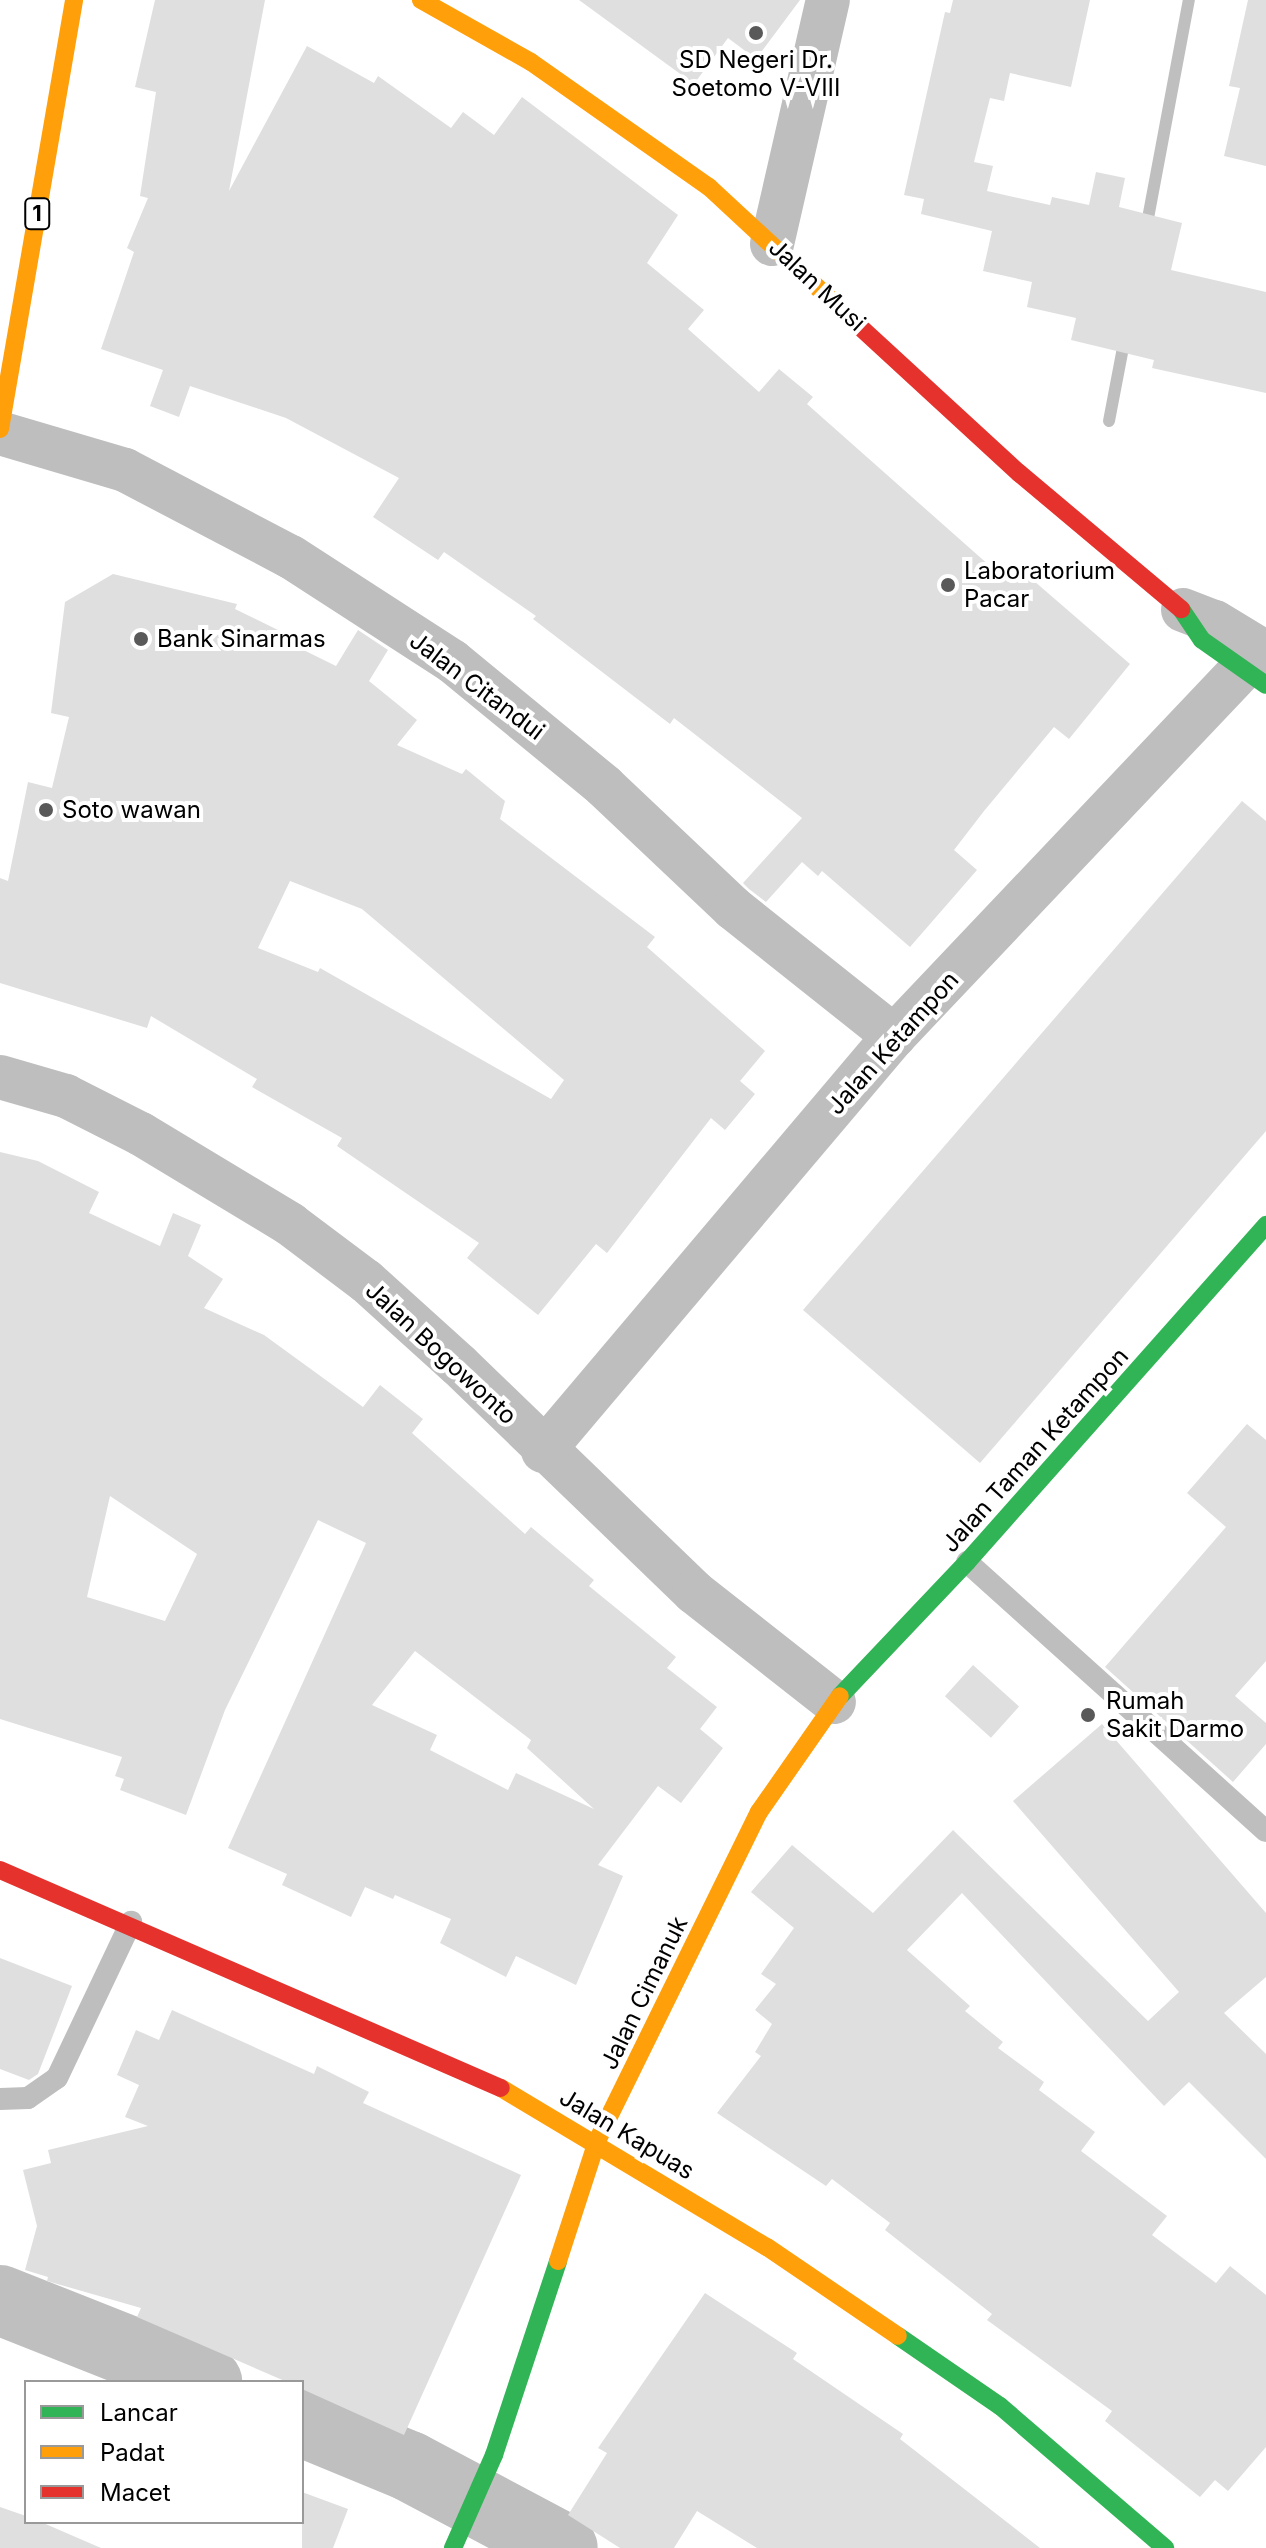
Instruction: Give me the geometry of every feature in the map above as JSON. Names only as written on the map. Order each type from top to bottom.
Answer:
[{"type":"main road","name":"1","points":[[0,431],[74,0]]},
{"type":"main road","name":"Jalan Musi","points":[[421,0],[531,62],[709,187],[1019,473],[1183,610]]},
{"type":"main road","name":"Jalan Taman Ketampon","points":[[834,1702],[967,1562],[1266,1225]]},
{"type":"main road","name":"Jalan Cimanuk","points":[[453,2548],[494,2455],[597,2141],[759,1812],[834,1702]]},
{"type":"main road","name":"Jalan Kapuas","points":[[0,1870],[131,1922],[467,2069],[597,2141],[767,2247],[1000,2406],[1165,2548]]},
{"type":"street","points":[[772,244],[828,0]]},
{"type":"street","name":"Jalan Citandui","points":[[0,431],[125,470],[291,557],[452,661],[604,786],[733,908],[894,1036]]},
{"type":"street","name":"Jalan Musi","points":[[1183,610],[1215,622],[1258,665]]},
{"type":"street","name":"Jalan Ketampon","points":[[543,1451],[894,1036],[1258,665]]},
{"type":"street","name":"Jalan Bogowonto","points":[[0,1077],[66,1096],[141,1134],[290,1224],[366,1281],[447,1354],[543,1451],[694,1592],[834,1702]]},
{"type":"lane","points":[[967,1562],[1266,1831]]},
{"type":"lane","points":[[0,2099],[28,2098],[57,2078],[131,1922]]},
{"type":"building","points":[[155,0],[265,0],[229,191],[307,46],[374,83],[378,76],[451,128],[463,112],[494,135],[522,97],[678,215],[647,263],[704,310],[688,329],[759,392],[779,369],[813,397],[807,404],[1008,582],[1019,568],[1130,664],[1069,739],[1054,727],[984,811],[954,850],[977,870],[910,947],[822,871],[818,876],[802,862],[766,902],[749,889],[743,883],[802,818],[674,718],[670,724],[533,619],[536,616],[444,552],[438,560],[373,517],[399,478],[286,418],[190,386],[179,417],[150,406],[163,370],[101,349],[134,252],[127,248],[148,198],[140,196],[156,92],[135,87]]},
{"type":"building","points":[[579,0],[800,0],[756,59],[728,38],[694,84]]},
{"type":"building","points":[[953,0],[1090,0],[1071,87],[1010,73],[1004,101],[990,98],[974,162],[993,166],[987,191],[1050,205],[1052,197],[1089,205],[1096,172],[1125,178],[1119,207],[1182,223],[1171,270],[1266,292],[1266,393],[1152,368],[1154,360],[1071,340],[1076,318],[1027,307],[1032,282],[983,271],[992,231],[921,214],[924,199],[904,195],[945,12],[950,13]]},
{"type":"building","points":[[1248,0],[1266,0],[1266,166],[1224,156],[1240,88],[1229,86]]},
{"type":"building","points":[[113,574],[237,604],[235,609],[278,630],[275,636],[336,666],[358,630],[388,650],[369,681],[417,720],[397,745],[462,774],[466,769],[505,801],[500,819],[655,937],[647,947],[765,1051],[740,1081],[755,1094],[725,1130],[711,1118],[607,1253],[596,1244],[538,1315],[467,1258],[479,1243],[337,1146],[342,1138],[252,1087],[257,1079],[151,1016],[147,1028],[0,983],[0,878],[8,881],[28,782],[52,788],[69,717],[51,713],[65,602]],"holes":[[[290,881],[362,909],[564,1080],[551,1099],[320,968],[318,972],[258,948]]]},
{"type":"building","points":[[1242,801],[1266,821],[1266,1131],[980,1463],[803,1310]]},
{"type":"building","points":[[0,1152],[38,1161],[99,1192],[89,1213],[160,1246],[173,1213],[201,1225],[188,1256],[223,1279],[204,1308],[264,1335],[363,1407],[380,1385],[423,1419],[412,1433],[525,1534],[531,1527],[594,1580],[589,1586],[676,1657],[667,1668],[717,1707],[700,1729],[723,1748],[681,1803],[658,1786],[598,1865],[623,1876],[576,1985],[516,1956],[506,1977],[440,1943],[451,1919],[395,1895],[393,1899],[365,1887],[351,1917],[282,1885],[287,1874],[228,1848],[366,1543],[318,1520],[225,1710],[186,1815],[120,1790],[124,1779],[115,1776],[122,1757],[0,1719]],"holes":[[[110,1496],[197,1554],[165,1621],[87,1597]],[[415,1651],[531,1740],[527,1748],[594,1809],[516,1773],[508,1790],[430,1750],[437,1735],[372,1705]]]},
{"type":"building","points":[[1247,1424],[1266,1440],[1266,1661],[1235,1696],[1266,1723],[1266,1744],[1233,1782],[1105,1667],[1226,1527],[1187,1493]]},
{"type":"building","points":[[973,1665],[1019,1706],[991,1738],[945,1696]]},
{"type":"building","points":[[1102,1724],[1266,1913],[1266,1977],[1224,2013],[1266,2054],[1266,2159],[1189,2082],[1164,2106],[962,1893],[907,1950],[970,2006],[965,2011],[1003,2042],[998,2048],[1044,2082],[1039,2090],[1095,2132],[1081,2151],[1167,2216],[1152,2235],[1216,2283],[1230,2266],[1266,2295],[1266,2447],[1228,2491],[1215,2480],[1200,2497],[1105,2421],[1112,2411],[987,2320],[992,2314],[885,2230],[890,2223],[832,2179],[826,2186],[717,2113],[761,2056],[755,2052],[772,2024],[755,2010],[776,1984],[761,1974],[794,1928],[751,1892],[792,1845],[873,1913],[953,1830],[1148,2021],[1179,1992],[1013,1801]]},
{"type":"building","points":[[0,1958],[72,1986],[38,2074],[29,2080],[0,2069]]},
{"type":"building","points":[[172,2010],[314,2074],[317,2066],[369,2092],[363,2103],[521,2175],[404,2435],[304,2390],[304,2380],[282,2380],[137,2317],[141,2308],[47,2281],[48,2277],[25,2270],[37,2226],[23,2170],[51,2163],[48,2150],[148,2126],[125,2117],[139,2085],[117,2075],[136,2030],[159,2040]]},
{"type":"building","points":[[705,2293],[797,2353],[793,2359],[903,2434],[900,2439],[1040,2548],[757,2548],[697,2511],[674,2548],[620,2548],[568,2515],[607,2453],[598,2448]]},
{"type":"building","points":[[304,2493],[348,2509],[333,2548],[302,2548]]},
{"type":"building","points":[[0,2507],[24,2515],[24,2524],[46,2524],[101,2548],[0,2548]]},
{"type":"waterway","points":[[1146,229],[1189,0]]},
{"type":"waterway","points":[[1109,421],[1125,337]]},
{"type":"waterway","points":[[0,2300],[202,2380]]},
{"type":"waterway","points":[[304,2423],[409,2466],[563,2548]]},
{"type":"traffic: fast","points":[[1181,609],[1202,640],[1266,685]]},
{"type":"traffic: fast","points":[[840,1696],[967,1562],[1266,1225]]},
{"type":"traffic: fast","points":[[453,2548],[494,2455],[558,2261]]},
{"type":"traffic: fast","points":[[898,2336],[1000,2406],[1165,2548]]},
{"type":"traffic: slow","points":[[0,429],[74,0]]},
{"type":"traffic: slow","points":[[421,0],[531,62],[709,187],[859,326]]},
{"type":"traffic: slow","points":[[558,2261],[597,2141],[759,1812],[840,1696]]},
{"type":"traffic: slow","points":[[501,2088],[767,2247],[898,2336]]},
{"type":"traffic: jam","points":[[859,326],[1019,473],[1181,609]]},
{"type":"traffic: jam","points":[[0,1870],[501,2088]]},
{"type":"place","name":"SD Negeri Dr. Soetomo V-VIII","points":[[756,33]]},
{"type":"place","name":"Laboratorium Pacar","points":[[948,585]]},
{"type":"place","name":"Bank Sinarmas","points":[[141,639]]},
{"type":"place","name":"Soto wawan","points":[[46,810]]},
{"type":"place","name":"Rumah Sakit Darmo","points":[[1088,1715]]}]
